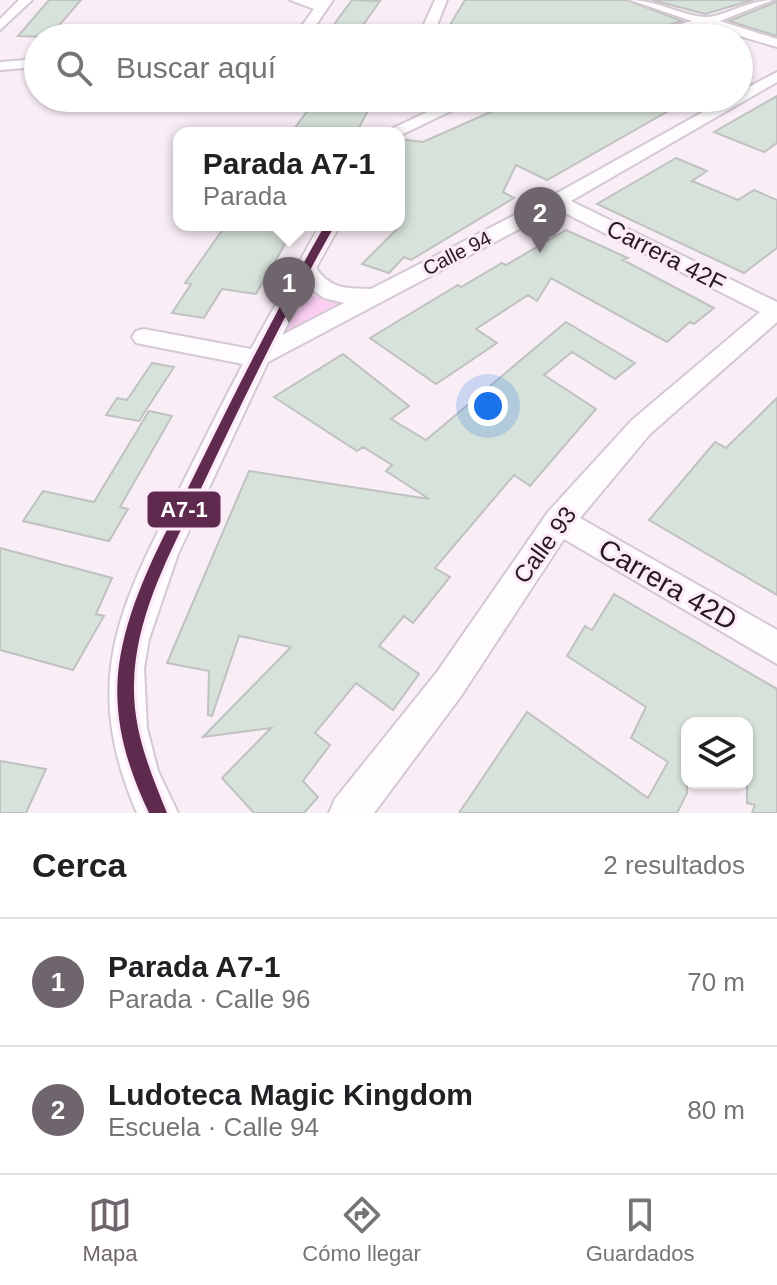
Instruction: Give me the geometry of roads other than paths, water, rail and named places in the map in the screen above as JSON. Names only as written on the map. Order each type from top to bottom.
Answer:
[{"type":"street","points":[[0,26],[26,0]]},
{"type":"street","points":[[296,0],[325,4]]},
{"type":"street","points":[[431,24],[441,0]]},
{"type":"street","points":[[636,0],[718,24]]},
{"type":"street","points":[[696,24],[767,0]]},
{"type":"street","points":[[309,24],[325,4]]},
{"type":"street","points":[[753,35],[777,43]]},
{"type":"street","name":"Calle 94","points":[[753,90],[777,76]]},
{"type":"street","points":[[405,127],[438,112]]},
{"type":"street","name":"Calle 94","points":[[256,358],[557,201],[714,112]]},
{"type":"street","name":"Carrera 42F","points":[[557,201],[776,311]]},
{"type":"street","points":[[149,796],[130,737],[126,695],[137,621],[156,568],[256,358],[327,231]]},
{"type":"street","points":[[305,268],[317,285],[335,295],[356,297],[381,293]]},
{"type":"street","name":"Calle 93","points":[[349,813],[449,684],[559,521],[641,427],[776,311]]},
{"type":"street","points":[[144,337],[256,358]]},
{"type":"street","name":"Carrera 42D","points":[[559,521],[777,648]]},
{"type":"place","name":"Ludoteca Magic Kingdom","points":[[540,253]]},
{"type":"place","name":"Parada A7-1","points":[[289,323]]}]
